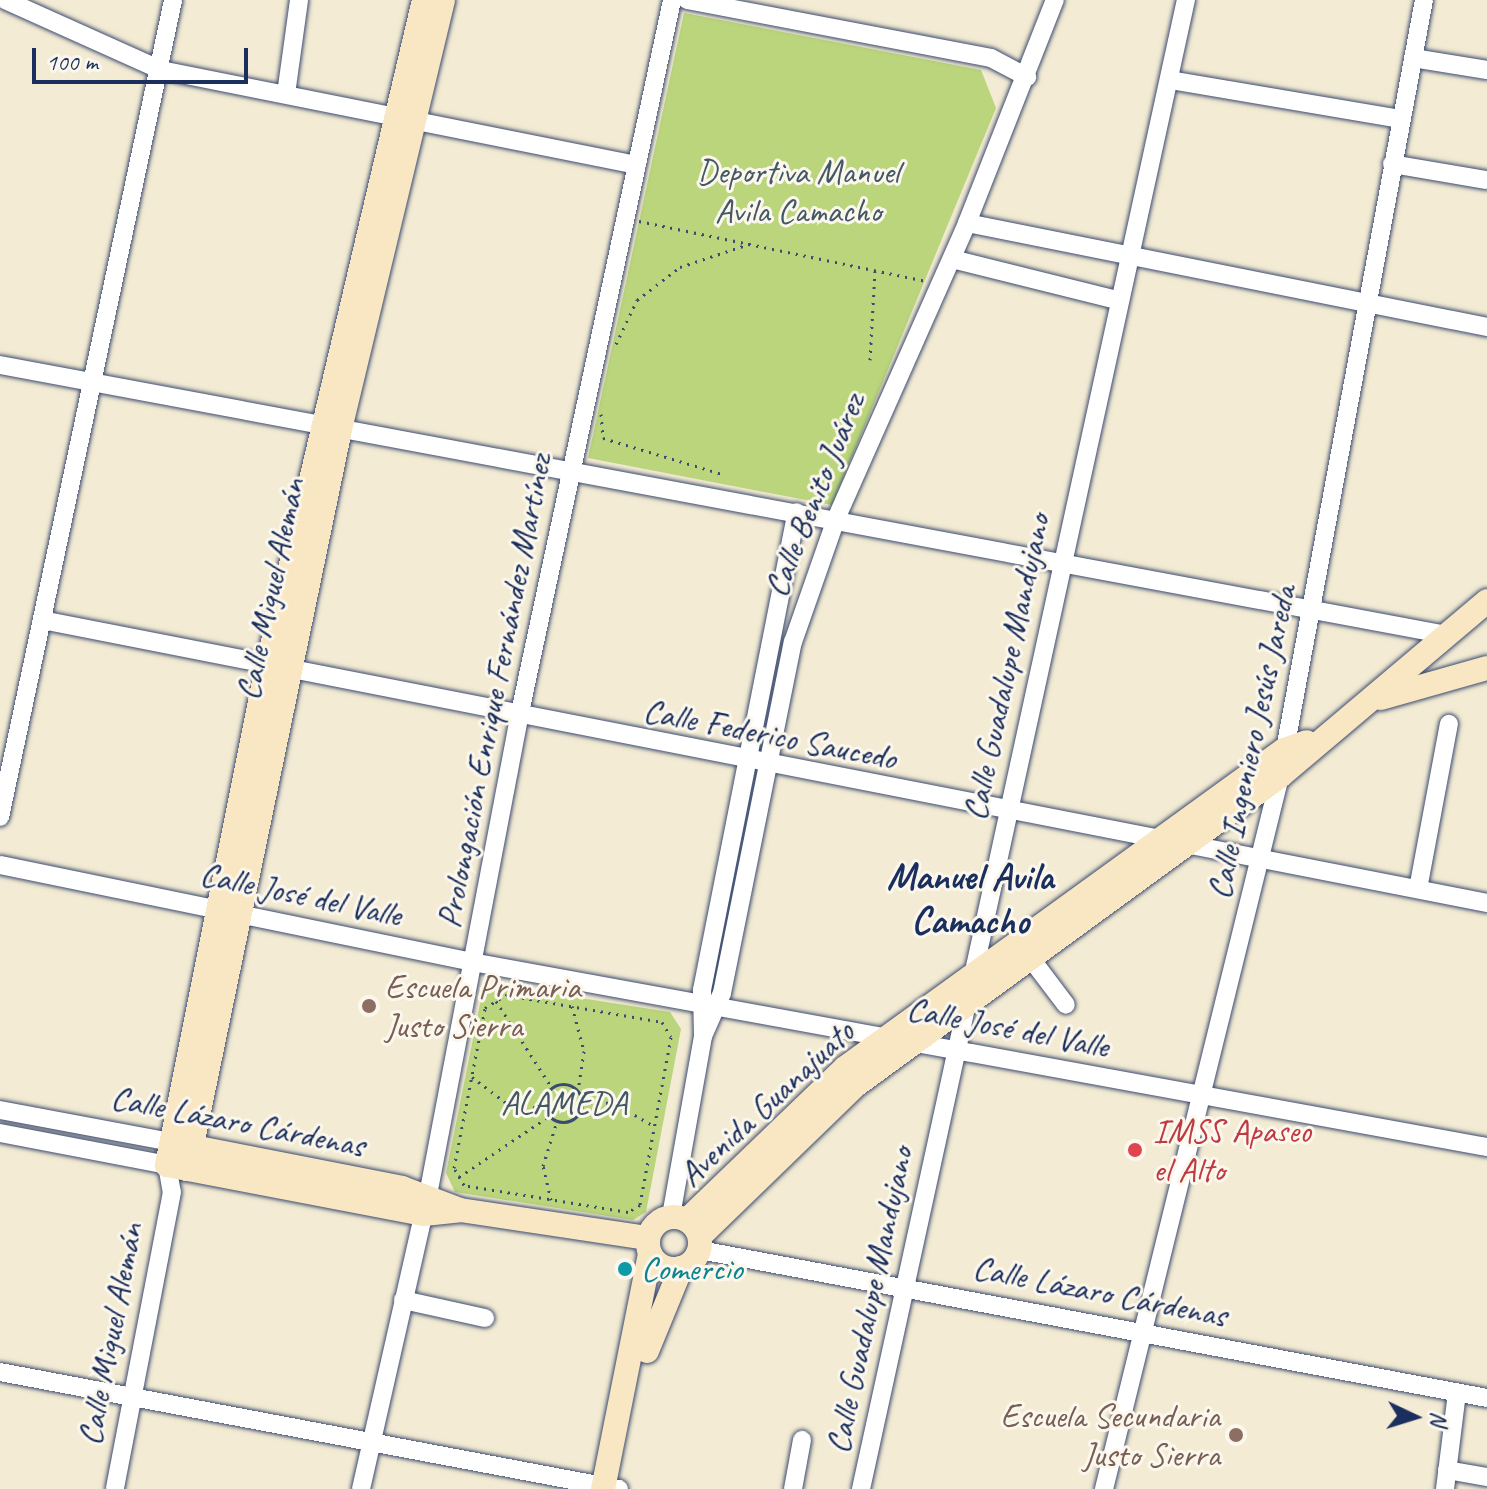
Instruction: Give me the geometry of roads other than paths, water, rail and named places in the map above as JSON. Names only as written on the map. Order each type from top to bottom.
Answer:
[{"type":"street","points":[[5,0],[161,70],[410,117],[637,165]]},
{"type":"street","points":[[0,817],[89,379],[161,70],[173,0]]},
{"type":"street","points":[[286,94],[299,0]]},
{"type":"street","name":"Calle Miguel Alemán","points":[[410,117],[424,0]]},
{"type":"street","name":"Calle Miguel Alemán","points":[[115,1489],[226,911],[277,669],[332,424],[443,0]]},
{"type":"street","name":"Prolongación Enrique Fernández Martínez","points":[[361,1489],[426,1205],[519,717],[672,0]]},
{"type":"street","points":[[687,0],[991,58],[1027,77]]},
{"type":"street","name":"Calle Benito Juárez","points":[[689,1230],[703,1036],[768,766],[793,642],[836,519],[952,259],[1027,77],[1055,0]]},
{"type":"street","name":"Calle Guadalupe Mandujano","points":[[861,1489],[1186,0]]},
{"type":"street","name":"Calle Ingeniero Jesús Jareda","points":[[1104,1489],[1280,776],[1313,606],[1365,302],[1424,0]]},
{"type":"street","points":[[1413,58],[1487,70]]},
{"type":"street","points":[[1170,80],[1400,119]]},
{"type":"street","points":[[1392,164],[1487,180]]},
{"type":"street","points":[[967,223],[1487,327]]},
{"type":"street","points":[[952,259],[1120,301]]},
{"type":"street","points":[[0,365],[1313,606],[1447,635]]},
{"type":"street","name":"Calle Benito Juárez","points":[[710,1006],[748,761],[797,512]]},
{"type":"street","name":"Avenida Guanajuato","points":[[689,1230],[845,1068],[1168,844],[1280,776],[1487,601]]},
{"type":"street","name":"Calle Federico Saucedo","points":[[42,620],[1007,814],[1487,903]]},
{"type":"street","name":"Avenida Guanajuato","points":[[1447,635],[1464,635],[1487,620]]},
{"type":"street","points":[[1367,702],[1487,668]]},
{"type":"street","points":[[1418,889],[1449,724]]},
{"type":"street","name":"Avenida Guanajuato","points":[[689,1230],[794,1138],[914,1042],[1032,960],[1284,750],[1323,737]]},
{"type":"street","name":"Calle José del Valle","points":[[0,865],[472,962],[1487,1147]]},
{"type":"street","points":[[1032,960],[1066,1005]]},
{"type":"street","name":"Calle Lázaro Cárdenas","points":[[0,1110],[179,1156],[649,1246],[663,1267],[681,1268]]},
{"type":"street","name":"Calle Lázaro Cárdenas","points":[[0,1133],[179,1156]]},
{"type":"street","points":[[0,1372],[610,1488],[646,1320],[649,1246],[689,1230]]},
{"type":"street","points":[[646,1320],[681,1268],[689,1230]]},
{"type":"street","name":"Calle Lázaro Cárdenas","points":[[689,1230],[905,1288],[1487,1398]]},
{"type":"street","points":[[403,1300],[485,1318]]},
{"type":"street","points":[[1457,1393],[1446,1480],[1487,1477]]},
{"type":"street","points":[[793,1489],[802,1440]]},
{"type":"place","name":"Escuela Primaria Justo Sierra","points":[[369,1006]]},
{"type":"place","name":"IMSS Apaseo el Alto","points":[[1135,1150]]},
{"type":"place","name":"Comercio","points":[[625,1269]]},
{"type":"place","name":"Escuela Secundaria Justo Sierra","points":[[1236,1435]]},
{"type":"district","name":"Manuel Avila Camacho","points":[[970,899]]},
{"type":"park label","name":"Deportiva Manuel Avila Camacho","points":[[798,190]]},
{"type":"park label","name":"ALAMEDA","points":[[564,1103]]}]
